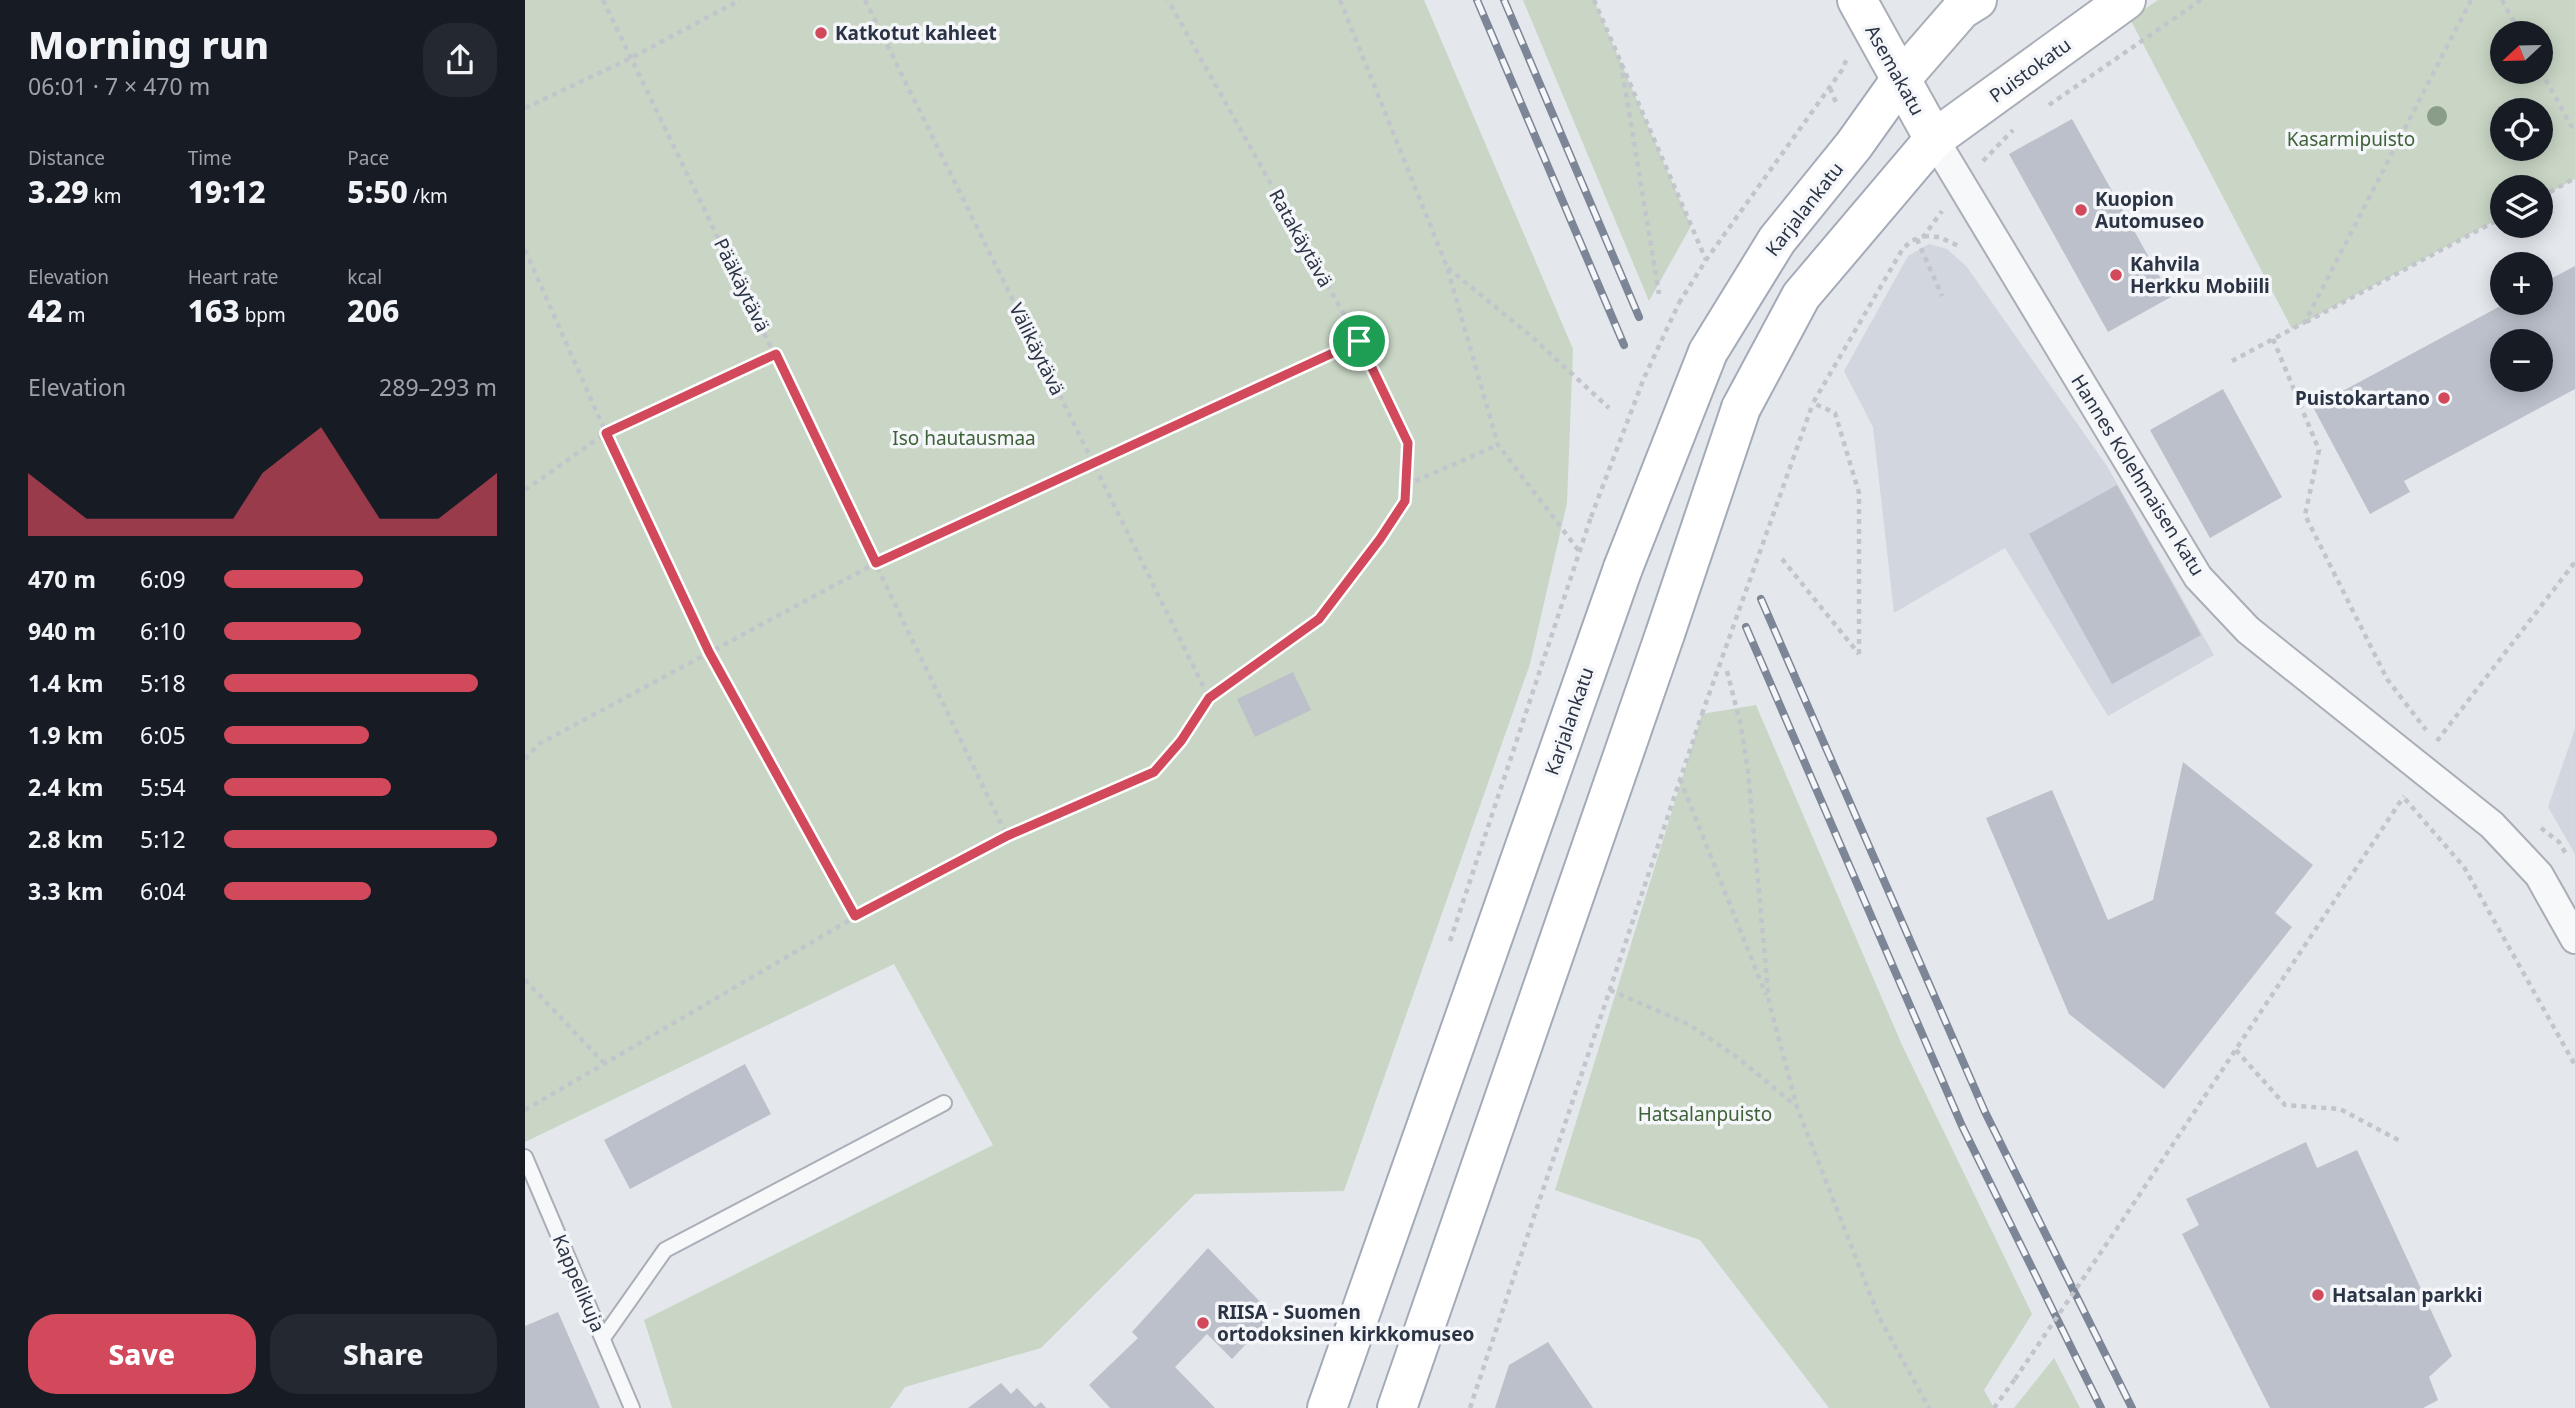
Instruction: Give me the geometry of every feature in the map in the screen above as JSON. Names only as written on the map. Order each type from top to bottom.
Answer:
[{"type":"main road","name":"Asemakatu","points":[[1857,0],[1934,139]]},
{"type":"main road","points":[[1901,79],[1961,10],[1977,0]]},
{"type":"main road","name":"Puistokatu","points":[[1934,139],[2126,0]]},
{"type":"main road","name":"Karjalankatu","points":[[1327,1408],[1623,568],[1708,352],[1777,240],[1854,145],[1901,79]]},
{"type":"main road","points":[[1397,1408],[1741,408],[1801,296],[1934,139]]},
{"type":"street","name":"Hannes Kolehmaisen katu","points":[[1934,139],[2198,577],[2248,630],[2417,768],[2492,825],[2539,875],[2575,939]]},
{"type":"lane","points":[[603,1338],[665,1250],[944,1103]]},
{"type":"lane","name":"Kappelikuja","points":[[525,1157],[632,1408]]},
{"type":"path","name":"Pääkäytävä","points":[[603,0],[1007,836]]},
{"type":"path","points":[[525,108],[631,58],[740,0]]},
{"type":"path","name":"Välikäytävä","points":[[866,0],[1209,698]]},
{"type":"path","name":"Ratakäytävä","points":[[1168,0],[1359,341],[1408,443],[1405,501],[1380,539],[1319,619],[1209,698]]},
{"type":"path","points":[[1340,0],[1447,267],[1498,445],[1580,551]]},
{"type":"path","points":[[1594,0],[1706,260]]},
{"type":"path","points":[[2305,322],[2471,0]]},
{"type":"path","points":[[2502,0],[2513,21]]},
{"type":"path","points":[[1591,517],[1644,378],[1679,303],[1706,260],[1842,71],[1850,51]]},
{"type":"path","points":[[1619,56],[1660,294]]},
{"type":"path","points":[[2548,84],[2575,133]]},
{"type":"path","points":[[2553,190],[2575,178]]},
{"type":"path","points":[[2232,361],[2490,224]]},
{"type":"path","points":[[1917,239],[1942,296]]},
{"type":"path","points":[[525,250],[606,433],[709,652],[855,916]]},
{"type":"path","points":[[1447,267],[1532,337],[1609,408]]},
{"type":"path","points":[[2273,339],[2319,450],[2305,515],[2387,679],[2435,743],[2575,562]]},
{"type":"path","points":[[525,759],[539,744],[876,563],[1359,341]]},
{"type":"path","points":[[525,490],[606,433],[776,354]]},
{"type":"path","points":[[1470,1408],[1702,714],[1812,402],[1835,413],[1859,493],[1859,654],[1782,559]]},
{"type":"path","points":[[1406,485],[1498,445]]},
{"type":"path","points":[[1727,671],[1741,726],[1748,771],[1769,1002]]},
{"type":"path","points":[[525,1110],[855,916],[1007,836],[1154,772],[1181,741],[1209,698]]},
{"type":"path","points":[[1994,1408],[2236,1050],[2403,797],[2417,768]]},
{"type":"path","points":[[1680,779],[1769,1002],[1797,1107],[1879,1317],[1929,1408]]},
{"type":"path","points":[[2403,797],[2464,867],[2575,1065]]},
{"type":"path","points":[[525,980],[603,1062]]},
{"type":"path","points":[[1610,990],[1689,1024],[1756,1072],[1797,1107]]},
{"type":"path","points":[[2236,1050],[2285,1105],[2340,1109],[2402,1142]]},
{"type":"shaded area","points":[[1929,244],[1947,249],[1967,267],[2107,466],[2214,655],[2108,716],[2005,548],[1894,613],[1873,427],[1844,371],[1908,256]]},
{"type":"shaded area","points":[[2575,729],[2575,854],[2548,807]]},
{"type":"green space","name":"Iso hautausmaa","points":[[525,0],[1424,0],[1573,349],[1567,503],[1530,664],[1344,1191],[1195,1194],[1041,1348],[905,1387],[890,1408],[672,1408],[644,1320],[993,1145],[894,964],[525,1142]]},
{"type":"green space","points":[[1523,0],[1594,0],[1691,226],[1649,301]]},
{"type":"green space","name":"Kasarmipuisto","points":[[2158,0],[2575,0],[2575,179],[2553,191],[2553,175],[2490,175],[2490,223],[2292,329],[2130,19]]},
{"type":"green space","name":"Hatsalanpuisto","points":[[1756,705],[1902,1045],[2032,1314],[1984,1390],[1994,1408],[1829,1408],[1700,1240],[1555,1190],[1702,714]]},
{"type":"green space","points":[[2054,1358],[2080,1408],[2014,1408]]},
{"type":"building","name":"Kuopion Automuseo","points":[[2072,119],[2171,297],[2108,332],[2009,154]]},
{"type":"building","name":"Puistokartano","points":[[2575,266],[2575,389],[2404,481],[2410,492],[2370,514],[2313,407],[2490,312],[2490,315],[2553,315],[2553,278]]},
{"type":"building","points":[[2223,389],[2282,497],[2210,538],[2150,430]]},
{"type":"building","points":[[2117,485],[2201,635],[2112,684],[2029,534]]},
{"type":"building","points":[[1293,672],[1311,710],[1255,737],[1237,699]]},
{"type":"building","points":[[2183,762],[2313,865],[2275,913],[2292,927],[2164,1089],[2069,1014],[1986,818],[2052,790],[2108,920],[2153,900]]},
{"type":"building","points":[[745,1064],[771,1114],[630,1189],[604,1140]]},
{"type":"building","name":"Hatsalan parkki","points":[[2306,1142],[2317,1168],[2357,1150],[2452,1356],[2429,1377],[2438,1400],[2423,1408],[2270,1408],[2182,1234],[2199,1225],[2186,1199]]},
{"type":"building","name":"RIISA - Suomen ortodoksinen kirkkomuseo","points":[[1208,1248],[1273,1315],[1232,1359],[1207,1334],[1175,1367],[1215,1408],[1110,1408],[1089,1385],[1138,1338],[1132,1332]]},
{"type":"building","points":[[558,1312],[600,1408],[525,1408],[525,1326]]},
{"type":"building","points":[[1548,1342],[1593,1408],[1495,1408],[1509,1365]]},
{"type":"building","points":[[1001,1383],[1011,1394],[1017,1388],[1035,1407],[1041,1402],[1046,1408],[968,1408]]},
{"type":"railway","points":[[1477,0],[1624,345]]},
{"type":"railway","points":[[1504,0],[1639,317]]},
{"type":"railway","points":[[1761,599],[1985,1112],[2132,1408]]},
{"type":"railway","points":[[1746,627],[1962,1126],[2101,1408]]},
{"type":"place","name":"Katkotut kahleet","points":[[821,33]]},
{"type":"place","name":"Kuopion Automuseo","points":[[2081,210]]},
{"type":"place","name":"Kahvila Herkku Mobiili","points":[[2116,275]]},
{"type":"place","name":"Puistokartano","points":[[2444,398]]},
{"type":"place","name":"Hatsalan parkki","points":[[2318,1295]]},
{"type":"place","name":"RIISA - Suomen ortodoksinen kirkkomuseo","points":[[1203,1323]]},
{"type":"route","points":[[1359,341],[1408,443],[1405,501],[1380,539],[1319,619],[1209,698],[1181,741],[1154,772],[1007,836],[855,916],[709,652],[606,433],[776,354],[876,563],[1359,341]]}]
